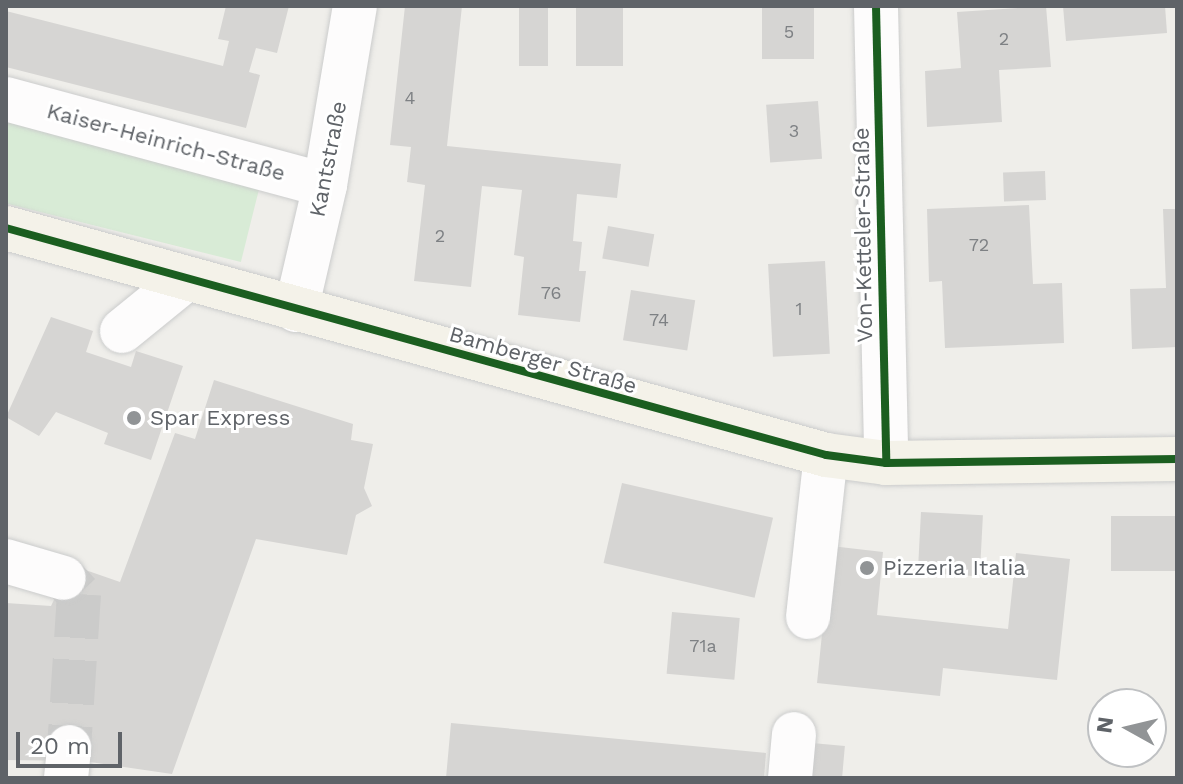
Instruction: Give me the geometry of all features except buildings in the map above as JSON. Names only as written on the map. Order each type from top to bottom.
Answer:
[{"type":"main road","name":"Bamberger Straße","points":[[6,228],[826,455],[886,463],[1177,459]]},
{"type":"street","name":"Kantstraße","points":[[296,310],[325,185],[355,6]]},
{"type":"street","name":"Von-Ketteler-Straße","points":[[876,6],[886,463]]},
{"type":"street","name":"Kaiser-Heinrich-Straße","points":[[6,99],[325,185]]},
{"type":"street","points":[[122,331],[186,279]]},
{"type":"street","points":[[808,617],[826,455]]},
{"type":"street","points":[[6,561],[64,578]]},
{"type":"street","points":[[790,778],[794,734]]},
{"type":"green space","points":[[6,121],[260,184],[241,262],[6,203]]},
{"type":"tunnel","points":[[64,578],[79,594],[69,747]]},
{"type":"cycle path","points":[[876,6],[886,463]]},
{"type":"cycle path","points":[[6,228],[826,455],[886,463],[1177,459]]},
{"type":"place","name":"Spar Express","points":[[134,418]]},
{"type":"place","name":"Pizzeria Italia","points":[[867,568]]}]
